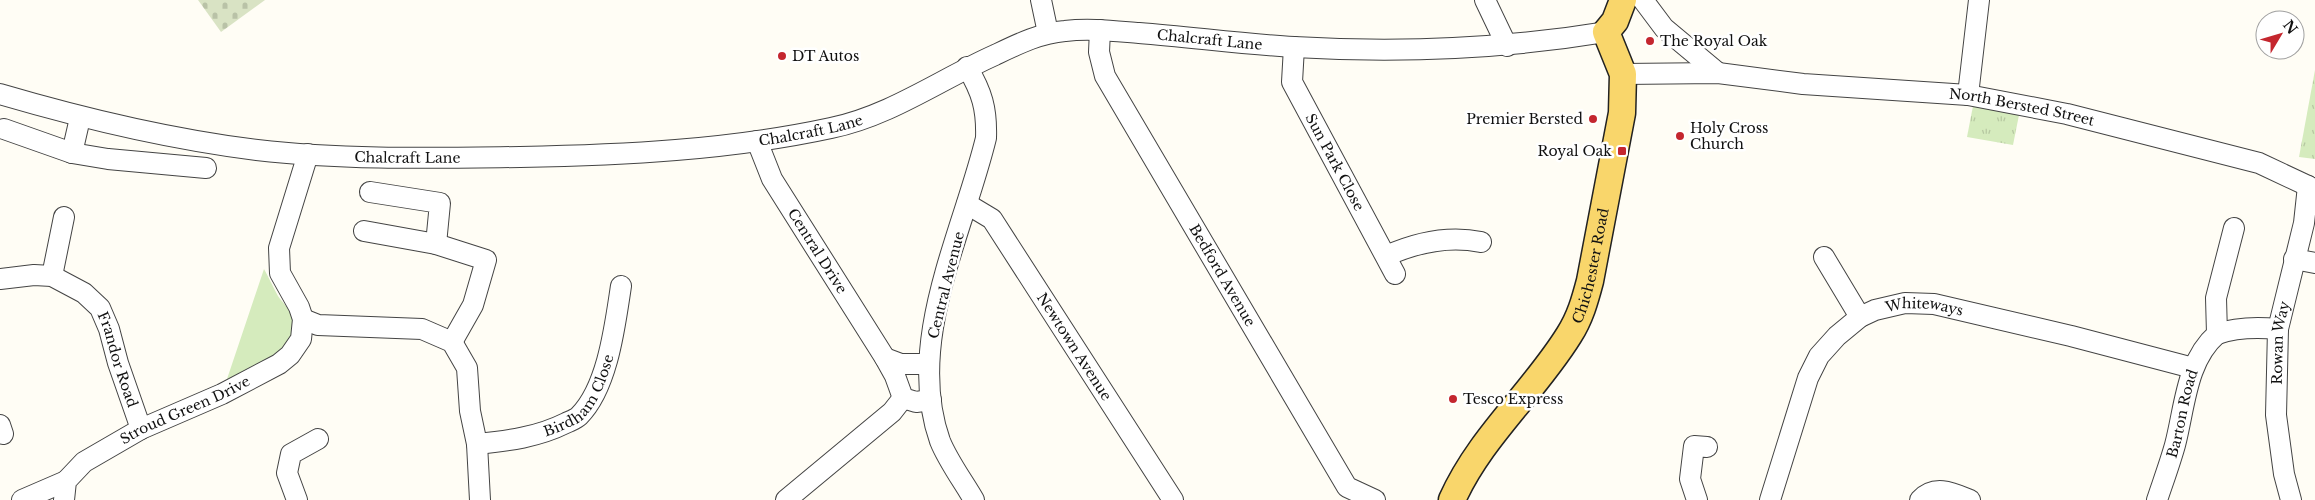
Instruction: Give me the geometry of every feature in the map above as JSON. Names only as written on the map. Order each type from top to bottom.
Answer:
[{"type":"main road","points":[[1606,32],[1616,21],[1623,0]]},
{"type":"main road","name":"Chichester Road","points":[[1452,500],[1469,465],[1570,334],[1582,308],[1590,281],[1622,112],[1624,74],[1606,32]]},
{"type":"street","points":[[1041,0],[1048,33]]},
{"type":"street","points":[[1485,0],[1508,46]]},
{"type":"street","points":[[1643,0],[1664,28],[1718,73]]},
{"type":"street","points":[[1968,95],[1979,0]]},
{"type":"street","name":"Chalcraft Lane","points":[[0,94],[80,118],[156,135],[258,150],[412,158],[580,156],[757,141],[835,127],[880,112],[942,82],[967,67],[1048,33],[1100,30],[1294,47],[1396,50],[1508,46],[1606,32]]},
{"type":"street","name":"Bedford Avenue","points":[[1100,30],[1099,52],[1104,76],[1347,487],[1375,500]]},
{"type":"street","name":"Sun Park Close","points":[[1294,47],[1292,82],[1395,274]]},
{"type":"street","name":"Central Avenue","points":[[967,67],[981,90],[987,121],[983,151],[932,329],[929,364],[931,400],[940,441],[974,500]]},
{"type":"street","name":"North Bersted Street","points":[[1624,74],[1718,73],[1803,84],[1968,95],[2067,114],[2214,151],[2258,163],[2311,185]]},
{"type":"street","points":[[72,153],[80,118]]},
{"type":"street","points":[[4,129],[72,153],[108,159],[206,168]]},
{"type":"street","name":"Central Drive","points":[[757,141],[772,179],[885,358],[901,370],[929,364]]},
{"type":"street","points":[[308,154],[279,248],[280,273],[299,307],[303,319],[318,325],[422,329],[452,342],[468,368],[470,411],[477,444],[480,500]]},
{"type":"street","name":"Rowan Way","points":[[2291,500],[2284,474],[2276,415],[2278,329],[2304,223],[2311,185]]},
{"type":"street","points":[[370,192],[440,203],[436,244]]},
{"type":"street","name":"Newtown Avenue","points":[[967,204],[992,219],[1173,500]]},
{"type":"street","points":[[52,276],[64,217]]},
{"type":"street","points":[[2234,228],[2216,298],[2217,334],[2230,330],[2252,328],[2278,329]]},
{"type":"street","points":[[364,230],[436,244],[486,260],[473,305],[452,342]]},
{"type":"street","points":[[1386,256],[1407,247],[1460,238],[1480,242]]},
{"type":"street","points":[[1824,257],[1860,317]]},
{"type":"street","points":[[2294,259],[2315,263]]},
{"type":"street","name":"Frandor Road","points":[[0,279],[34,275],[52,276],[84,293],[100,308],[109,329],[118,363],[141,429]]},
{"type":"street","name":"Birdham Close","points":[[477,444],[514,440],[549,432],[579,416],[594,394],[610,350],[621,286]]},
{"type":"street","name":"Whiteways","points":[[1770,500],[1808,378],[1820,356],[1837,336],[1860,317],[1875,310],[1905,303],[1934,304],[2071,336],[2193,368]]},
{"type":"street","name":"Stroud Green Drive","points":[[64,490],[84,462],[141,429],[222,394],[279,364],[290,355],[301,339],[303,319]]},
{"type":"street","name":"Barton Road","points":[[2157,500],[2175,447],[2193,368],[2206,343],[2217,334]]},
{"type":"street","points":[[792,498],[892,412],[903,398],[901,370]]},
{"type":"street","points":[[903,398],[916,402],[931,400]]},
{"type":"street","points":[[295,499],[287,472],[291,454],[318,439]]},
{"type":"street","points":[[1697,500],[1690,479],[1694,446],[1708,447]]},
{"type":"street","points":[[22,500],[64,490]]},
{"type":"street","points":[[1920,500],[1926,493],[1937,491],[1950,492],[1970,500]]},
{"type":"green space","points":[[198,0],[265,0],[221,32]]},
{"type":"green space","points":[[2315,70],[2315,159],[2299,157]]},
{"type":"green space","points":[[1973,106],[2019,115],[2013,145],[1967,137]]},
{"type":"green space","points":[[264,269],[278,296],[292,315],[294,327],[291,338],[284,348],[261,364],[227,379]]},
{"type":"place","name":"The Royal Oak","points":[[1650,41]]},
{"type":"place","name":"DT Autos","points":[[782,56]]},
{"type":"place","name":"Premier Bersted","points":[[1593,119]]},
{"type":"place","name":"Holy Cross Church","points":[[1680,136]]},
{"type":"place","name":"Royal Oak","points":[[1622,151]]},
{"type":"place","name":"Tesco Express","points":[[1453,399]]}]
